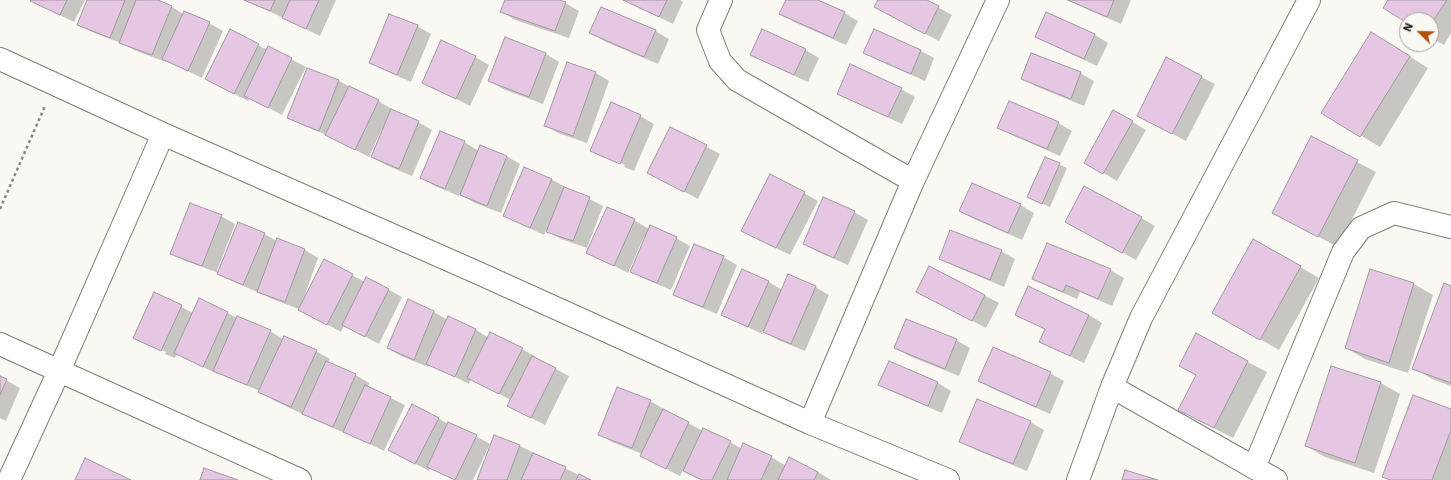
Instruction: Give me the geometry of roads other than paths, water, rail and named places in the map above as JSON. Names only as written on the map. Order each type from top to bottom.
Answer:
[{"type":"street","points":[[721,0],[708,30],[720,61],[737,80],[913,181]]},
{"type":"street","points":[[810,423],[913,181],[998,0]]},
{"type":"street","points":[[1078,480],[1112,387],[1141,318],[1309,0]]},
{"type":"street","points":[[0,58],[163,134],[476,272],[810,423],[948,480]]},
{"type":"street","points":[[9,480],[59,371],[163,134]]},
{"type":"street","points":[[1254,468],[1343,252],[1362,228],[1394,213],[1451,227]]},
{"type":"street","points":[[0,344],[300,480]]},
{"type":"street","points":[[1112,387],[1276,480]]}]
